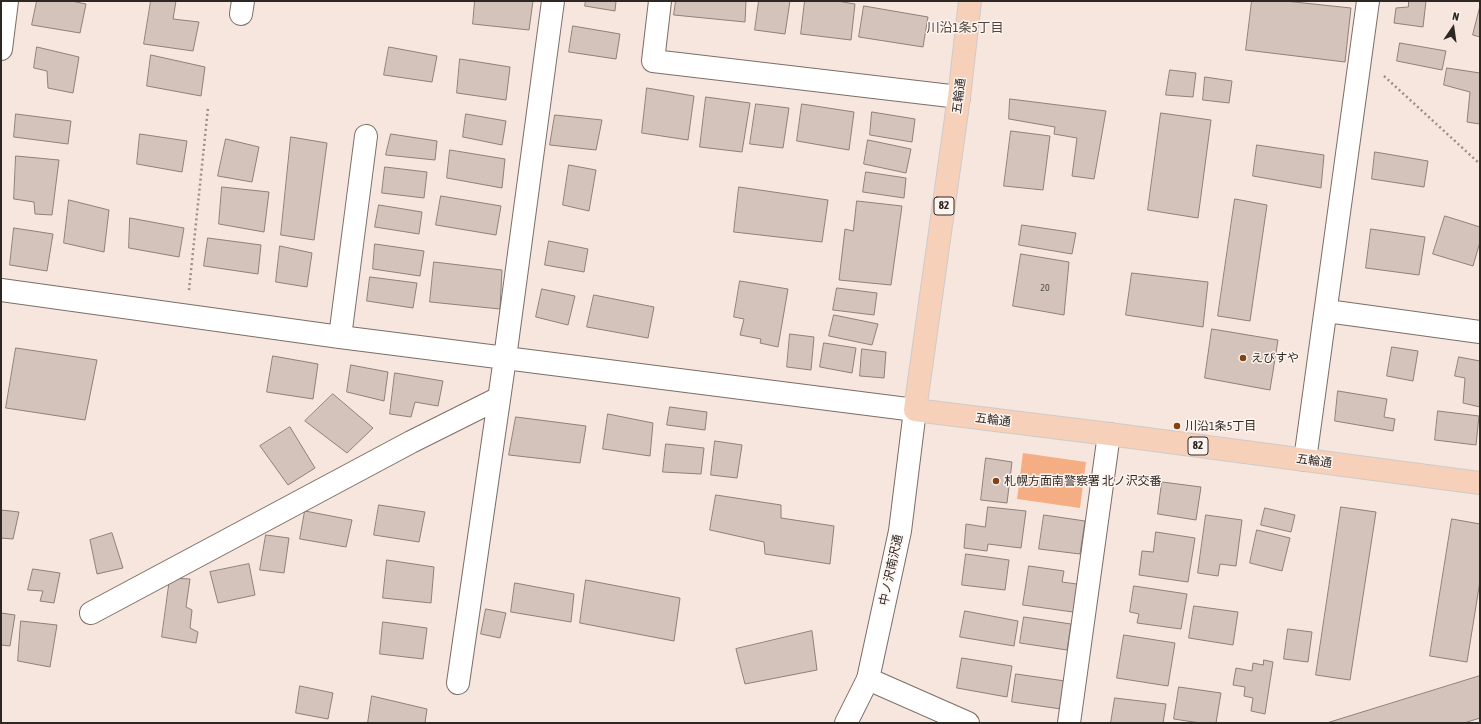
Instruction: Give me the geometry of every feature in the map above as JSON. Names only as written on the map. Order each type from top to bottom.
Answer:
[{"type":"main road","name":"五輪通","points":[[970,1],[959,97],[915,410],[1480,483]]},
{"type":"street","points":[[1,49],[7,1]]},
{"type":"street","points":[[458,683],[505,358],[553,1]]},
{"type":"street","points":[[660,1],[653,61],[959,97]]},
{"type":"street","points":[[1305,460],[1368,1]]},
{"type":"street","points":[[340,336],[366,136]]},
{"type":"street","points":[[1,290],[505,358],[915,410]]},
{"type":"street","points":[[1326,311],[1480,332]]},
{"type":"street","points":[[91,612],[411,442],[499,398]]},
{"type":"street","name":"中ノ沢南沢通","points":[[846,723],[868,679],[900,531],[915,410]]},
{"type":"street","points":[[1069,723],[1109,434]]},
{"type":"street","points":[[868,679],[968,723]]},
{"type":"path","points":[[1360,54],[1480,164]]},
{"type":"path","points":[[186,316],[208,108]]},
{"type":"shaded area","points":[[1023,453],[1086,462],[1080,508],[1017,499]]},
{"type":"building","points":[[37,1],[71,1],[86,4],[80,33],[32,25]]},
{"type":"building","points":[[151,1],[176,1],[173,19],[199,22],[193,51],[144,44]]},
{"type":"building","points":[[475,1],[533,1],[529,30],[473,24]]},
{"type":"building","points":[[586,1],[616,1],[615,11],[585,6]]},
{"type":"building","points":[[676,1],[746,1],[745,22],[674,15]]},
{"type":"building","points":[[759,1],[790,1],[785,34],[755,30]]},
{"type":"building","points":[[805,1],[837,1],[855,4],[851,40],[801,34]]},
{"type":"building","points":[[1252,1],[1285,1],[1351,8],[1345,62],[1246,50]]},
{"type":"building","points":[[1409,1],[1426,1],[1423,27],[1394,23],[1396,8],[1408,7]]},
{"type":"building","points":[[864,6],[928,17],[923,47],[859,37]]},
{"type":"building","points":[[1480,6],[1480,37],[1473,35]]},
{"type":"building","points":[[573,26],[620,34],[616,59],[569,52]]},
{"type":"building","points":[[1400,43],[1446,51],[1442,70],[1397,61]]},
{"type":"building","points":[[37,47],[79,57],[73,93],[48,88],[47,71],[34,68]]},
{"type":"building","points":[[389,47],[437,56],[432,82],[384,75]]},
{"type":"building","points":[[151,55],[205,67],[201,96],[147,86]]},
{"type":"building","points":[[460,59],[510,67],[506,100],[457,93]]},
{"type":"building","points":[[1447,68],[1480,73],[1480,124],[1467,122],[1470,92],[1444,85]]},
{"type":"building","points":[[1170,70],[1196,73],[1193,97],[1166,95]]},
{"type":"building","points":[[1205,77],[1232,81],[1229,103],[1203,100]]},
{"type":"building","points":[[647,88],[694,96],[688,140],[642,133]]},
{"type":"building","points":[[706,97],[750,103],[742,152],[700,147]]},
{"type":"building","points":[[1010,99],[1106,111],[1094,179],[1072,176],[1077,138],[1054,134],[1055,127],[1009,119]]},
{"type":"building","points":[[756,104],[789,108],[783,148],[750,144]]},
{"type":"building","points":[[802,104],[854,112],[849,150],[797,141]]},
{"type":"building","points":[[872,112],[915,119],[912,142],[870,135]]},
{"type":"building","points":[[1161,113],[1211,120],[1198,218],[1148,210]]},
{"type":"building","points":[[16,114],[71,121],[68,144],[14,137]]},
{"type":"building","points":[[466,114],[506,121],[502,145],[463,137]]},
{"type":"building","points":[[555,115],[602,120],[596,150],[550,145]]},
{"type":"building","points":[[1011,131],[1050,136],[1043,190],[1004,186]]},
{"type":"building","points":[[140,134],[187,141],[182,172],[137,164]]},
{"type":"building","points":[[391,134],[437,141],[435,160],[386,155]]},
{"type":"building","points":[[291,137],[327,143],[314,240],[281,235]]},
{"type":"building","points":[[226,139],[259,147],[252,182],[218,176]]},
{"type":"building","points":[[868,140],[911,149],[906,173],[864,164]]},
{"type":"building","points":[[1257,145],[1324,155],[1321,188],[1253,176]]},
{"type":"building","points":[[450,150],[505,159],[502,188],[447,178]]},
{"type":"building","points":[[1375,152],[1428,161],[1424,187],[1372,179]]},
{"type":"building","points":[[16,156],[59,160],[52,215],[35,214],[34,202],[14,199]]},
{"type":"building","points":[[569,165],[596,170],[589,211],[563,205]]},
{"type":"building","points":[[385,167],[427,172],[424,198],[382,193]]},
{"type":"building","points":[[866,172],[906,178],[904,198],[863,192]]},
{"type":"building","points":[[222,187],[269,192],[264,232],[219,224]]},
{"type":"building","points":[[739,187],[828,200],[822,242],[734,232]]},
{"type":"building","points":[[441,196],[501,206],[496,235],[436,225]]},
{"type":"building","points":[[1235,199],[1267,205],[1250,321],[1218,316]]},
{"type":"building","points":[[69,200],[109,210],[104,252],[64,243]]},
{"type":"building","points":[[857,201],[902,206],[891,285],[839,280],[845,229],[853,231]]},
{"type":"building","points":[[379,205],[422,212],[419,234],[375,227]]},
{"type":"building","points":[[1445,216],[1480,227],[1480,242],[1473,266],[1433,254]]},
{"type":"building","points":[[130,218],[184,228],[179,257],[129,248]]},
{"type":"building","points":[[1022,225],[1076,233],[1072,254],[1019,245]]},
{"type":"building","points":[[14,228],[53,234],[47,271],[10,265]]},
{"type":"building","points":[[1371,229],[1425,237],[1419,275],[1366,268]]},
{"type":"building","points":[[208,238],[261,245],[258,274],[204,266]]},
{"type":"building","points":[[549,241],[588,249],[584,272],[545,265]]},
{"type":"building","points":[[375,244],[424,251],[420,276],[373,269]]},
{"type":"building","points":[[280,246],[312,253],[307,287],[276,282]]},
{"type":"building","points":[[1021,254],[1069,262],[1064,315],[1013,306]]},
{"type":"building","points":[[434,262],[502,270],[500,309],[430,302]]},
{"type":"building","points":[[1132,273],[1208,282],[1203,327],[1126,315]]},
{"type":"building","points":[[370,277],[417,283],[413,308],[367,301]]},
{"type":"building","points":[[740,281],[788,289],[778,347],[760,343],[761,339],[740,335],[744,319],[734,317]]},
{"type":"building","points":[[837,288],[877,293],[874,315],[833,310]]},
{"type":"building","points":[[542,289],[575,296],[568,325],[536,317]]},
{"type":"building","points":[[594,295],[654,307],[648,338],[587,327]]},
{"type":"building","points":[[834,315],[878,324],[872,345],[829,336]]},
{"type":"building","points":[[1212,329],[1278,340],[1270,390],[1205,378]]},
{"type":"building","points":[[790,334],[814,337],[811,370],[787,367]]},
{"type":"building","points":[[824,343],[856,348],[852,373],[820,367]]},
{"type":"building","points":[[1392,347],[1418,351],[1413,381],[1387,376]]},
{"type":"building","points":[[16,348],[97,360],[85,420],[6,408]]},
{"type":"building","points":[[862,349],[886,352],[884,378],[860,376]]},
{"type":"building","points":[[273,356],[318,364],[313,399],[267,392]]},
{"type":"building","points":[[1459,357],[1480,361],[1480,407],[1463,403],[1465,378],[1455,376]]},
{"type":"building","points":[[351,365],[388,372],[384,401],[347,392]]},
{"type":"building","points":[[395,373],[443,381],[438,406],[415,402],[411,417],[390,414]]},
{"type":"building","points":[[1338,391],[1387,399],[1384,417],[1395,419],[1393,431],[1335,421]]},
{"type":"building","points":[[333,394],[373,428],[347,453],[305,421]]},
{"type":"building","points":[[670,407],[707,412],[705,430],[667,425]]},
{"type":"building","points":[[1438,411],[1479,416],[1476,445],[1435,440]]},
{"type":"building","points":[[608,414],[653,423],[650,456],[603,449]]},
{"type":"building","points":[[516,417],[586,426],[580,463],[509,455]]},
{"type":"building","points":[[290,427],[315,468],[288,485],[260,446]]},
{"type":"building","points":[[715,441],[742,445],[737,478],[711,475]]},
{"type":"building","points":[[666,444],[704,448],[701,474],[663,472]]},
{"type":"building","points":[[986,458],[1012,462],[1007,503],[981,500]]},
{"type":"building","points":[[1162,482],[1201,487],[1196,520],[1158,514]]},
{"type":"building","points":[[716,495],[781,505],[781,518],[834,526],[830,564],[765,554],[764,542],[710,530]]},
{"type":"building","points":[[379,505],[425,512],[419,542],[374,535]]},
{"type":"building","points":[[988,507],[1026,511],[1021,548],[988,544],[987,551],[964,548],[966,524],[985,527]]},
{"type":"building","points":[[1341,507],[1376,512],[1350,680],[1316,675]]},
{"type":"building","points":[[1265,508],[1295,515],[1291,532],[1261,525]]},
{"type":"building","points":[[1,510],[19,512],[13,539],[1,538]]},
{"type":"building","points":[[305,511],[352,520],[346,547],[300,539]]},
{"type":"building","points":[[1044,515],[1085,521],[1080,554],[1039,549]]},
{"type":"building","points":[[1206,515],[1242,520],[1236,566],[1220,564],[1218,576],[1198,573]]},
{"type":"building","points":[[1452,519],[1480,524],[1480,581],[1467,662],[1430,656]]},
{"type":"building","points":[[1257,530],[1290,538],[1282,571],[1250,563]]},
{"type":"building","points":[[1156,532],[1195,538],[1188,582],[1139,575],[1142,551],[1153,552]]},
{"type":"building","points":[[112,533],[123,568],[97,574],[90,540]]},
{"type":"building","points":[[266,535],[289,538],[284,573],[260,570]]},
{"type":"building","points":[[966,554],[1009,560],[1005,590],[962,585]]},
{"type":"building","points":[[387,560],[434,567],[431,603],[383,598]]},
{"type":"building","points":[[249,564],[255,595],[218,603],[210,572]]},
{"type":"building","points":[[1029,566],[1064,571],[1062,582],[1084,585],[1080,613],[1023,605]]},
{"type":"building","points":[[33,569],[60,573],[54,603],[40,601],[43,591],[28,590]]},
{"type":"building","points":[[170,578],[190,579],[186,607],[192,610],[190,628],[198,632],[196,643],[162,637]]},
{"type":"building","points":[[586,580],[680,598],[674,641],[580,623]]},
{"type":"building","points":[[515,583],[574,594],[571,622],[511,612]]},
{"type":"building","points":[[1134,586],[1187,594],[1181,629],[1137,623],[1139,614],[1130,612]]},
{"type":"building","points":[[1194,606],[1238,612],[1233,645],[1189,638]]},
{"type":"building","points":[[486,609],[506,613],[500,638],[481,634]]},
{"type":"building","points":[[965,611],[1018,621],[1014,646],[960,637]]},
{"type":"building","points":[[1,613],[15,615],[10,646],[1,645]]},
{"type":"building","points":[[1024,617],[1071,624],[1067,650],[1020,643]]},
{"type":"building","points":[[21,621],[57,625],[50,667],[18,661]]},
{"type":"building","points":[[383,622],[427,628],[423,659],[380,654]]},
{"type":"building","points":[[1288,629],[1312,632],[1308,662],[1284,659]]},
{"type":"building","points":[[812,631],[817,670],[745,684],[736,649]]},
{"type":"building","points":[[1124,635],[1175,643],[1168,686],[1117,678]]},
{"type":"building","points":[[962,658],[1012,666],[1007,697],[957,688]]},
{"type":"building","points":[[1264,660],[1273,662],[1265,714],[1251,711],[1253,698],[1244,696],[1245,687],[1233,685],[1236,668],[1252,671],[1253,663],[1263,665]]},
{"type":"building","points":[[1016,674],[1065,681],[1061,709],[1012,702]]},
{"type":"building","points":[[1480,676],[1480,718],[1464,723],[1327,723]]},
{"type":"building","points":[[300,686],[333,693],[328,719],[296,713]]},
{"type":"building","points":[[1179,687],[1221,693],[1216,723],[1200,723],[1174,719]]},
{"type":"building","points":[[372,696],[427,709],[425,723],[368,723]]},
{"type":"building","points":[[1115,698],[1166,704],[1163,723],[1111,723]]},
{"type":"place","name":"えびすや","points":[[1243,358]]},
{"type":"place","name":"川沿1条5丁目","points":[[1177,426]]},
{"type":"place","name":"札幌方面南警察署 北ノ沢交番","points":[[996,481]]},
{"type":"district","name":"川沿1条5丁目","points":[[965,28]]}]
